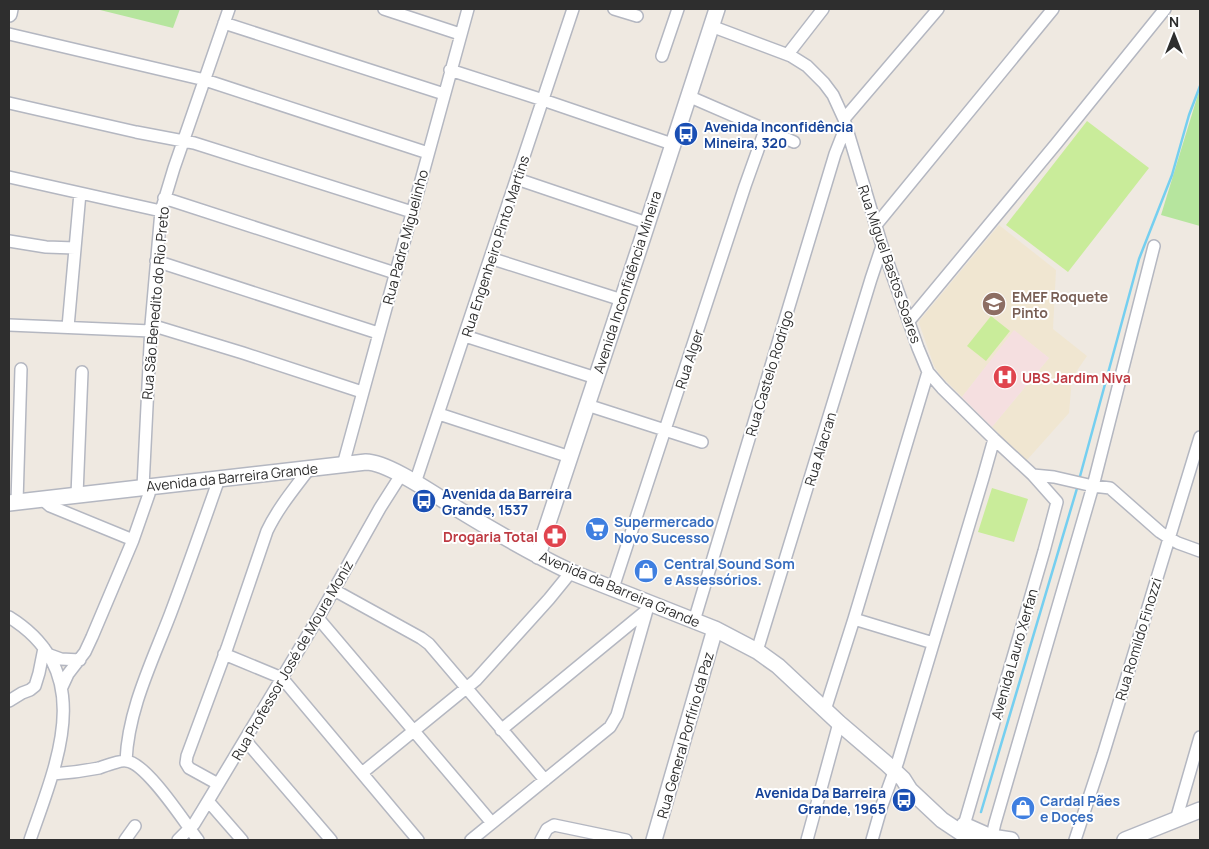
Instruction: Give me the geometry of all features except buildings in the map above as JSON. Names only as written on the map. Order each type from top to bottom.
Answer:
[{"type":"main road","points":[[9,14],[10,9]]},
{"type":"main road","name":"Avenida Inconfidência Mineira","points":[[538,556],[717,9]]},
{"type":"main road","name":"Avenida da Barreira Grande","points":[[13,503],[370,462],[401,475],[538,556],[613,588],[648,606],[694,620],[715,629],[757,651],[778,666],[898,775],[916,786],[965,835],[1011,840]]},
{"type":"main road","name":"Rua General Porfírio da Paz","points":[[654,840],[715,629]]},
{"type":"main road","points":[[1124,840],[1200,810]]},
{"type":"street","name":"Rua São Benedito do Rio Preto","points":[[62,687],[68,674],[85,652],[92,637],[133,540],[149,494],[146,487],[151,328],[161,211],[229,9]]},
{"type":"street","points":[[384,9],[460,34]]},
{"type":"street","name":"Rua Padre Miguelinho","points":[[342,465],[468,9]]},
{"type":"street","name":"Rua Engenheiro Pinto Martins","points":[[415,483],[573,9]]},
{"type":"street","points":[[614,9],[637,16]]},
{"type":"street","points":[[662,56],[678,9]]},
{"type":"street","points":[[788,54],[823,9]]},
{"type":"street","name":"Rua Castelo Rodrigo","points":[[694,620],[845,123],[938,9]]},
{"type":"street","points":[[876,225],[1053,9]]},
{"type":"street","points":[[909,321],[1165,9]]},
{"type":"street","points":[[224,23],[444,94]]},
{"type":"street","name":"Rua Miguel Bastos Soares","points":[[711,26],[788,54],[807,66],[833,95],[845,123],[882,246],[928,372],[942,388],[1033,475]]},
{"type":"street","points":[[9,34],[205,80],[428,153]]},
{"type":"street","points":[[450,70],[672,144]]},
{"type":"street","points":[[688,96],[794,142]]},
{"type":"street","points":[[9,103],[184,141],[412,212]]},
{"type":"street","name":"Rua Alger","points":[[613,588],[765,130]]},
{"type":"street","points":[[9,176],[161,211]]},
{"type":"street","points":[[517,179],[647,223]]},
{"type":"street","points":[[68,327],[80,193]]},
{"type":"street","points":[[164,198],[395,273]]},
{"type":"street","points":[[9,242],[46,247],[75,248]]},
{"type":"street","name":"Rua Alacran","points":[[757,651],[882,246]]},
{"type":"street","name":"Avenida Lauro Xerfan","points":[[991,838],[1093,486],[1154,246]]},
{"type":"street","points":[[490,258],[622,300]]},
{"type":"street","points":[[156,260],[378,333]]},
{"type":"street","points":[[9,325],[151,328],[243,353],[362,392]]},
{"type":"street","points":[[465,336],[596,378]]},
{"type":"street","points":[[13,503],[21,369]]},
{"type":"street","points":[[77,495],[82,372]]},
{"type":"street","points":[[826,710],[928,372]]},
{"type":"street","points":[[587,405],[702,442]]},
{"type":"street","points":[[439,414],[570,457]]},
{"type":"street","name":"Rua Romildo Finozzi","points":[[1076,840],[1200,437]]},
{"type":"street","points":[[872,840],[882,805],[898,775],[933,643],[981,488],[994,439]]},
{"type":"street","points":[[218,784],[190,768],[186,763],[187,756],[272,520],[308,469]]},
{"type":"street","name":"Rua Professor José de Moura Moniz","points":[[178,840],[194,824],[318,618],[401,475]]},
{"type":"street","points":[[1033,475],[1054,477],[1110,488],[1160,532],[1178,543],[1200,550]]},
{"type":"street","name":"Avenida Lauro Xerfan","points":[[965,835],[983,763],[1056,510],[1057,502],[1033,475]]},
{"type":"street","points":[[126,760],[128,733],[138,697],[219,479]]},
{"type":"street","points":[[43,500],[50,506],[133,540]]},
{"type":"street","points":[[362,773],[466,688],[549,600],[572,572]]},
{"type":"street","points":[[334,590],[429,644],[544,780]]},
{"type":"street","points":[[502,730],[648,606]]},
{"type":"street","points":[[471,840],[614,722],[648,606]]},
{"type":"street","points":[[9,617],[25,627],[39,641],[47,652],[62,687],[63,723],[58,756],[51,784],[30,840]]},
{"type":"street","points":[[318,618],[492,823]]},
{"type":"street","points":[[854,619],[933,643]]},
{"type":"street","points":[[47,652],[61,659],[80,660]]},
{"type":"street","points":[[9,701],[35,686],[47,652]]},
{"type":"street","points":[[224,654],[282,678],[418,840]]},
{"type":"street","points":[[807,840],[839,723]]},
{"type":"street","points":[[1176,820],[1200,737]]},
{"type":"street","points":[[245,740],[331,840]]},
{"type":"street","points":[[53,774],[100,768],[126,760],[136,765],[156,783],[198,840]]},
{"type":"street","points":[[208,801],[242,840]]},
{"type":"street","points":[[125,840],[135,826]]},
{"type":"street","points":[[540,840],[551,826],[626,840]]},
{"type":"shaded area","name":"EMEF Roquete Pinto","points":[[999,225],[1056,270],[1053,329],[1087,356],[1072,378],[1069,413],[1026,461],[992,427],[1049,358],[1014,331],[962,397],[940,375],[934,366],[919,323]]},
{"type":"shaded area","name":"UBS Jardim Niva","points":[[1014,330],[1049,358],[992,427],[962,397]]},
{"type":"green space","points":[[96,9],[180,9],[173,28]]},
{"type":"green space","points":[[1200,88],[1200,226],[1161,215]]},
{"type":"green space","points":[[1087,121],[1149,168],[1068,272],[1006,225]]},
{"type":"green space","points":[[991,316],[1010,331],[986,361],[967,346]]},
{"type":"green space","points":[[992,488],[1028,499],[1014,542],[978,532]]},
{"type":"waterway","points":[[1079,480],[1139,259],[1172,175],[1189,115],[1200,86]]},
{"type":"waterway","points":[[981,812],[1078,485]]},
{"type":"place","name":"Avenida Inconfidência Mineira, 320","points":[[686,134]]},
{"type":"place","name":"EMEF Roquete Pinto","points":[[994,304]]},
{"type":"place","name":"UBS Jardim Niva","points":[[1005,377]]},
{"type":"place","name":"Avenida da Barreira Grande, 1537","points":[[424,501]]},
{"type":"place","name":"Supermercado Novo Sucesso","points":[[597,529]]},
{"type":"place","name":"Drogaria Total","points":[[555,536]]},
{"type":"place","name":"Central Sound Som e Assessórios.","points":[[646,571]]},
{"type":"place","name":"Avenida Da Barreira Grande, 1965","points":[[904,800]]},
{"type":"place","name":"Cardal Pães e Doçes","points":[[1023,808]]}]
